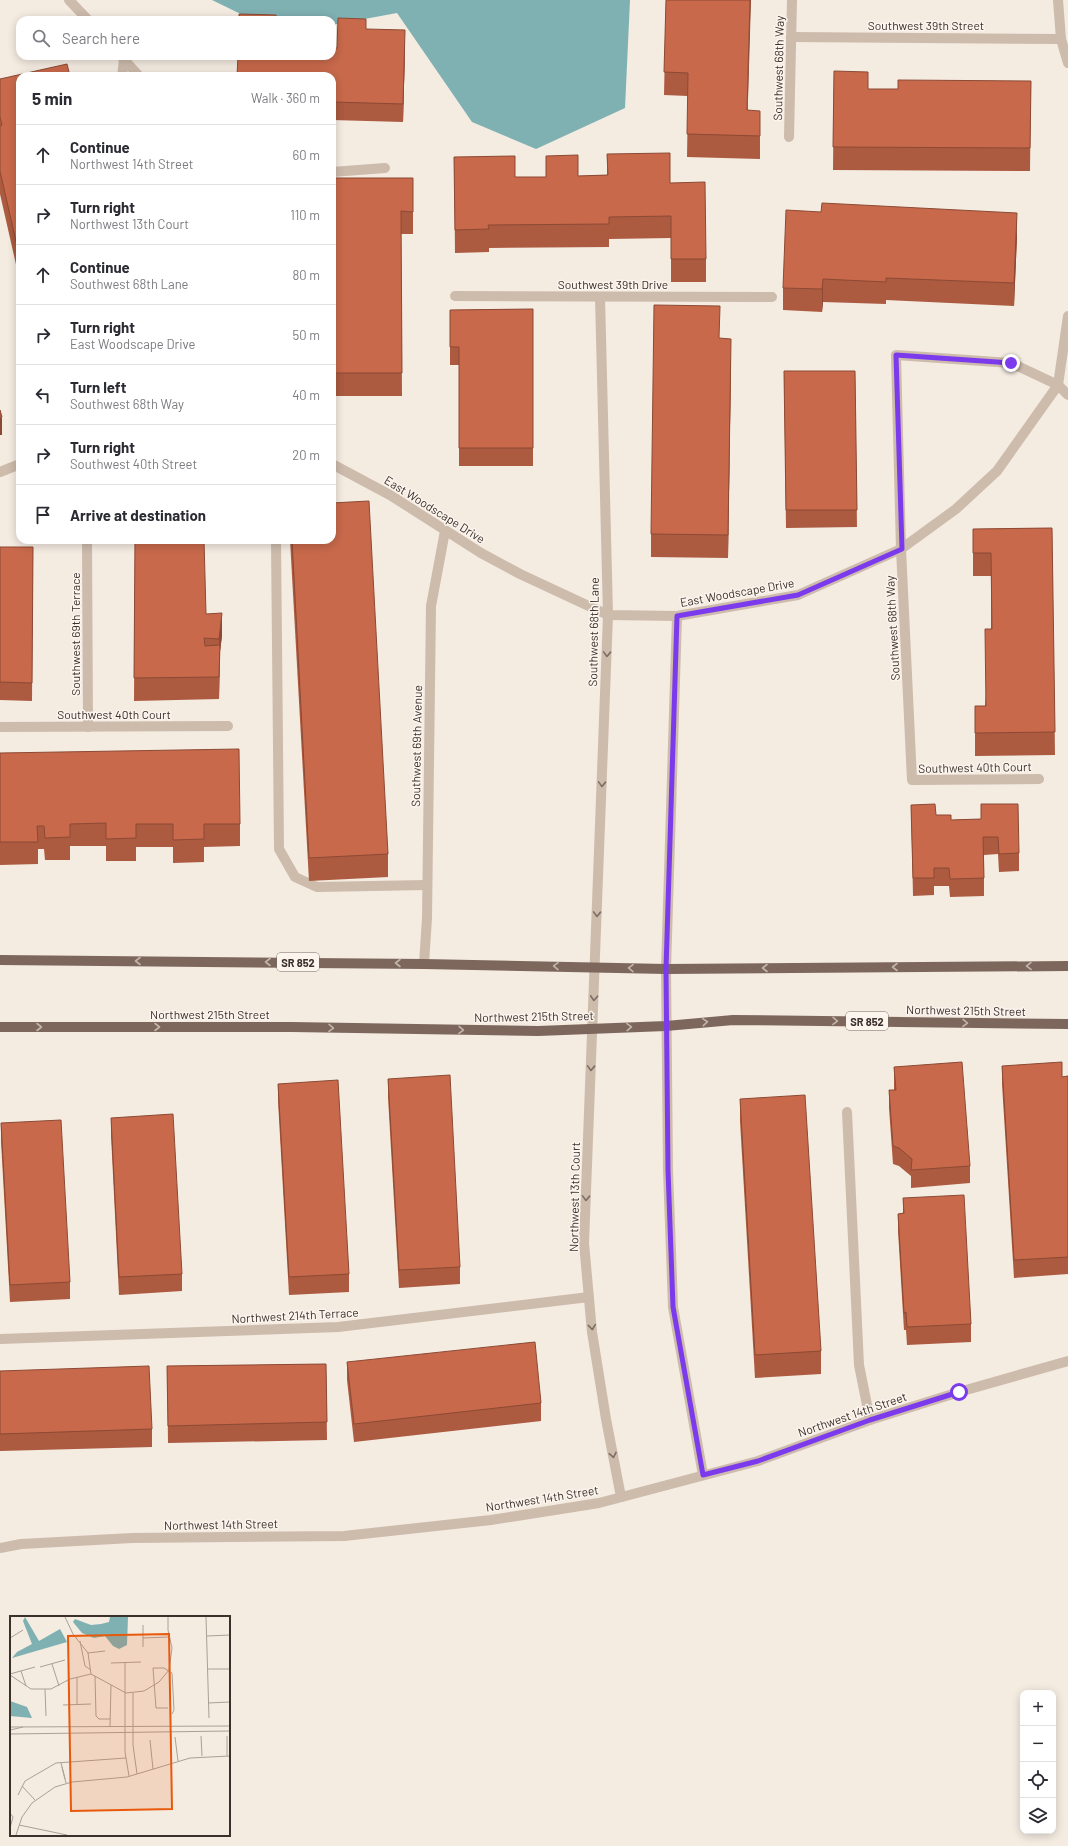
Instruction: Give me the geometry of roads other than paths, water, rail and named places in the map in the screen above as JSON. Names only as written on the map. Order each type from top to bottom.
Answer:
[{"type":"main road","name":"SR 852","points":[[0,960],[424,964],[666,969],[1068,966]]},
{"type":"main road","name":"Northwest 215th Street","points":[[0,1027],[292,1027],[538,1031],[666,1026],[733,1020],[1068,1024]]},
{"type":"street","points":[[69,0],[84,16]]},
{"type":"street","name":"Southwest 68th Way","points":[[789,137],[792,0]]},
{"type":"street","points":[[1058,0],[1061,39],[1068,63]]},
{"type":"street","name":"Southwest 39th Street","points":[[791,37],[1061,39]]},
{"type":"street","points":[[122,60],[122,72]]},
{"type":"street","points":[[124,60],[135,72]]},
{"type":"street","points":[[336,172],[385,168]]},
{"type":"street","name":"Southwest 39th Drive","points":[[455,296],[772,297]]},
{"type":"street","name":"Southwest 68th Lane","points":[[595,967],[608,615],[600,297]]},
{"type":"street","name":"East Woodscape Drive","points":[[336,466],[390,495],[481,553],[520,574],[608,615],[677,616],[798,595],[902,549],[956,509],[997,471],[1058,386],[1068,316]]},
{"type":"street","name":"Southwest 68th Way","points":[[912,780],[902,549],[896,355],[1011,363],[1058,386]]},
{"type":"street","points":[[1058,386],[1068,395]]},
{"type":"street","points":[[0,472],[16,466]]},
{"type":"street","name":"Southwest 69th Avenue","points":[[424,964],[427,885],[431,606],[445,531]]},
{"type":"street","name":"Southwest 69th Terrace","points":[[87,544],[88,727]]},
{"type":"street","points":[[276,544],[279,850],[295,876],[318,887],[427,885]]},
{"type":"street","points":[[677,616],[666,969],[673,1307],[703,1475]]},
{"type":"street","name":"Southwest 40th Court","points":[[0,727],[228,726]]},
{"type":"street","name":"Southwest 40th Court","points":[[912,780],[1039,779]]},
{"type":"street","name":"Northwest 13th Court","points":[[595,967],[584,1243],[592,1332],[621,1497]]},
{"type":"street","points":[[847,1112],[859,1366],[870,1420]]},
{"type":"street","name":"Northwest 214th Terrace","points":[[0,1339],[338,1327],[589,1297]]},
{"type":"street","name":"Northwest 14th Street","points":[[0,1548],[21,1544],[132,1538],[344,1536],[491,1520],[599,1503],[758,1461],[870,1420],[959,1392],[1068,1361]]},
{"type":"water","points":[[212,0],[630,0],[625,108],[536,149],[472,122],[397,13],[336,24],[336,16],[245,16]]}]
